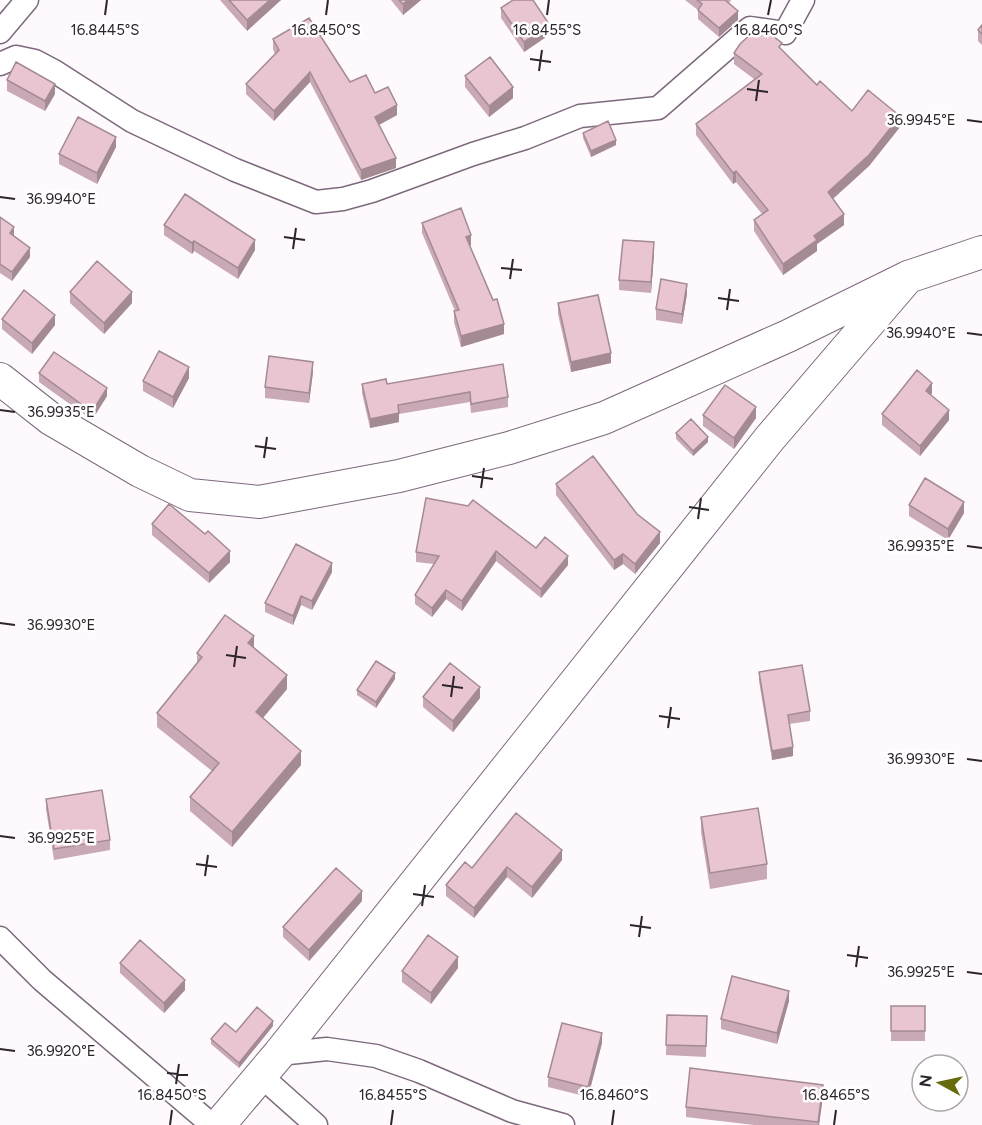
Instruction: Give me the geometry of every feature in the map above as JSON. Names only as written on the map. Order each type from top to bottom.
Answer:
[{"type":"street","points":[[0,32],[27,0]]},
{"type":"street","points":[[0,64],[16,57],[35,61],[54,70],[132,121],[235,170],[316,202],[343,199],[372,191],[473,154],[525,138],[580,116],[658,108],[750,28],[785,33],[803,0]]},
{"type":"street","points":[[0,379],[51,419],[140,471],[190,495],[259,502],[399,476],[509,448],[604,418],[788,336],[908,277],[982,252]]},
{"type":"street","points":[[219,1125],[770,438],[908,277]]},
{"type":"street","points":[[0,938],[42,980],[212,1125]]},
{"type":"street","points":[[270,1064],[327,1049],[376,1056],[419,1071],[512,1111],[563,1125]]},
{"type":"street","points":[[270,1064],[316,1125]]},
{"type":"building","points":[[229,0],[270,0],[247,20]]},
{"type":"building","points":[[513,0],[533,0],[549,24],[524,42],[501,8]]},
{"type":"building","points":[[697,0],[725,0],[738,11],[719,28],[698,10],[702,4]]},
{"type":"building","points":[[309,18],[350,82],[366,75],[375,93],[388,87],[397,105],[375,117],[396,158],[361,170],[310,72],[274,111],[246,84],[279,50],[273,39]]},
{"type":"building","points":[[754,31],[769,33],[782,43],[779,47],[817,85],[820,81],[852,111],[868,90],[900,116],[869,155],[828,192],[844,214],[814,236],[817,240],[783,264],[754,220],[768,210],[736,171],[733,173],[696,124],[762,74],[734,53]]},
{"type":"building","points":[[490,57],[513,87],[489,106],[465,76]]},
{"type":"building","points":[[16,62],[55,84],[45,101],[7,80]]},
{"type":"building","points":[[78,117],[116,137],[97,173],[59,154]]},
{"type":"building","points":[[608,121],[616,140],[591,151],[583,133]]},
{"type":"building","points":[[185,194],[255,240],[238,268],[164,225]]},
{"type":"building","points":[[461,208],[471,235],[466,237],[493,300],[497,299],[504,324],[461,336],[454,311],[459,310],[422,223]]},
{"type":"building","points":[[0,217],[14,227],[10,233],[30,248],[12,272],[0,264]]},
{"type":"building","points":[[623,240],[654,242],[651,282],[619,280]]},
{"type":"building","points":[[97,261],[132,292],[104,323],[70,292]]},
{"type":"building","points":[[661,279],[687,284],[682,314],[656,309]]},
{"type":"building","points":[[24,290],[55,315],[32,343],[2,319]]},
{"type":"building","points":[[598,295],[611,353],[571,362],[558,303]]},
{"type":"building","points":[[159,351],[189,367],[173,397],[143,381]]},
{"type":"building","points":[[54,352],[107,388],[92,412],[39,373]]},
{"type":"building","points":[[269,356],[313,362],[309,393],[265,387]]},
{"type":"building","points":[[503,364],[508,397],[471,404],[470,392],[398,405],[399,413],[370,419],[362,384],[386,379],[387,384]]},
{"type":"building","points":[[917,370],[932,383],[926,391],[949,410],[920,446],[882,414]]},
{"type":"building","points":[[725,385],[756,407],[734,438],[703,415]]},
{"type":"building","points":[[691,419],[708,437],[693,451],[676,433]]},
{"type":"building","points":[[593,456],[637,514],[660,532],[635,564],[623,554],[614,560],[556,484]]},
{"type":"building","points":[[925,478],[964,502],[948,529],[909,505]]},
{"type":"building","points":[[426,498],[468,506],[473,500],[536,548],[545,537],[568,556],[541,589],[496,551],[462,601],[446,590],[432,608],[415,595],[439,556],[416,552]]},
{"type":"building","points":[[169,504],[205,534],[208,531],[230,551],[209,573],[152,524]]},
{"type":"building","points":[[296,544],[332,563],[312,601],[301,596],[293,616],[265,603]]},
{"type":"building","points":[[225,615],[254,636],[248,643],[287,675],[256,712],[301,751],[232,832],[190,797],[219,763],[157,713],[202,657],[197,653]]},
{"type":"building","points":[[376,661],[395,673],[376,702],[357,690]]},
{"type":"building","points":[[450,663],[480,687],[453,721],[423,697]]},
{"type":"building","points":[[802,665],[810,711],[788,715],[793,747],[772,751],[759,672]]},
{"type":"building","points":[[102,790],[110,840],[54,849],[46,799]]},
{"type":"building","points":[[758,808],[767,864],[710,873],[701,817]]},
{"type":"building","points":[[516,813],[562,850],[532,887],[507,867],[474,908],[446,885],[465,862],[472,868]]},
{"type":"building","points":[[336,868],[362,891],[309,950],[283,927]]},
{"type":"building","points":[[428,935],[458,957],[431,993],[402,971]]},
{"type":"building","points":[[140,940],[185,980],[164,1003],[120,963]]},
{"type":"building","points":[[732,976],[789,991],[777,1033],[721,1019]]},
{"type":"building","points":[[891,1006],[925,1006],[925,1031],[891,1031]]},
{"type":"building","points":[[257,1007],[273,1021],[239,1063],[211,1039],[225,1023],[236,1032]]},
{"type":"building","points":[[667,1015],[707,1016],[706,1046],[666,1045]]},
{"type":"building","points":[[562,1023],[602,1033],[588,1087],[548,1077]]},
{"type":"building","points":[[690,1068],[823,1085],[818,1122],[686,1107]]}]
